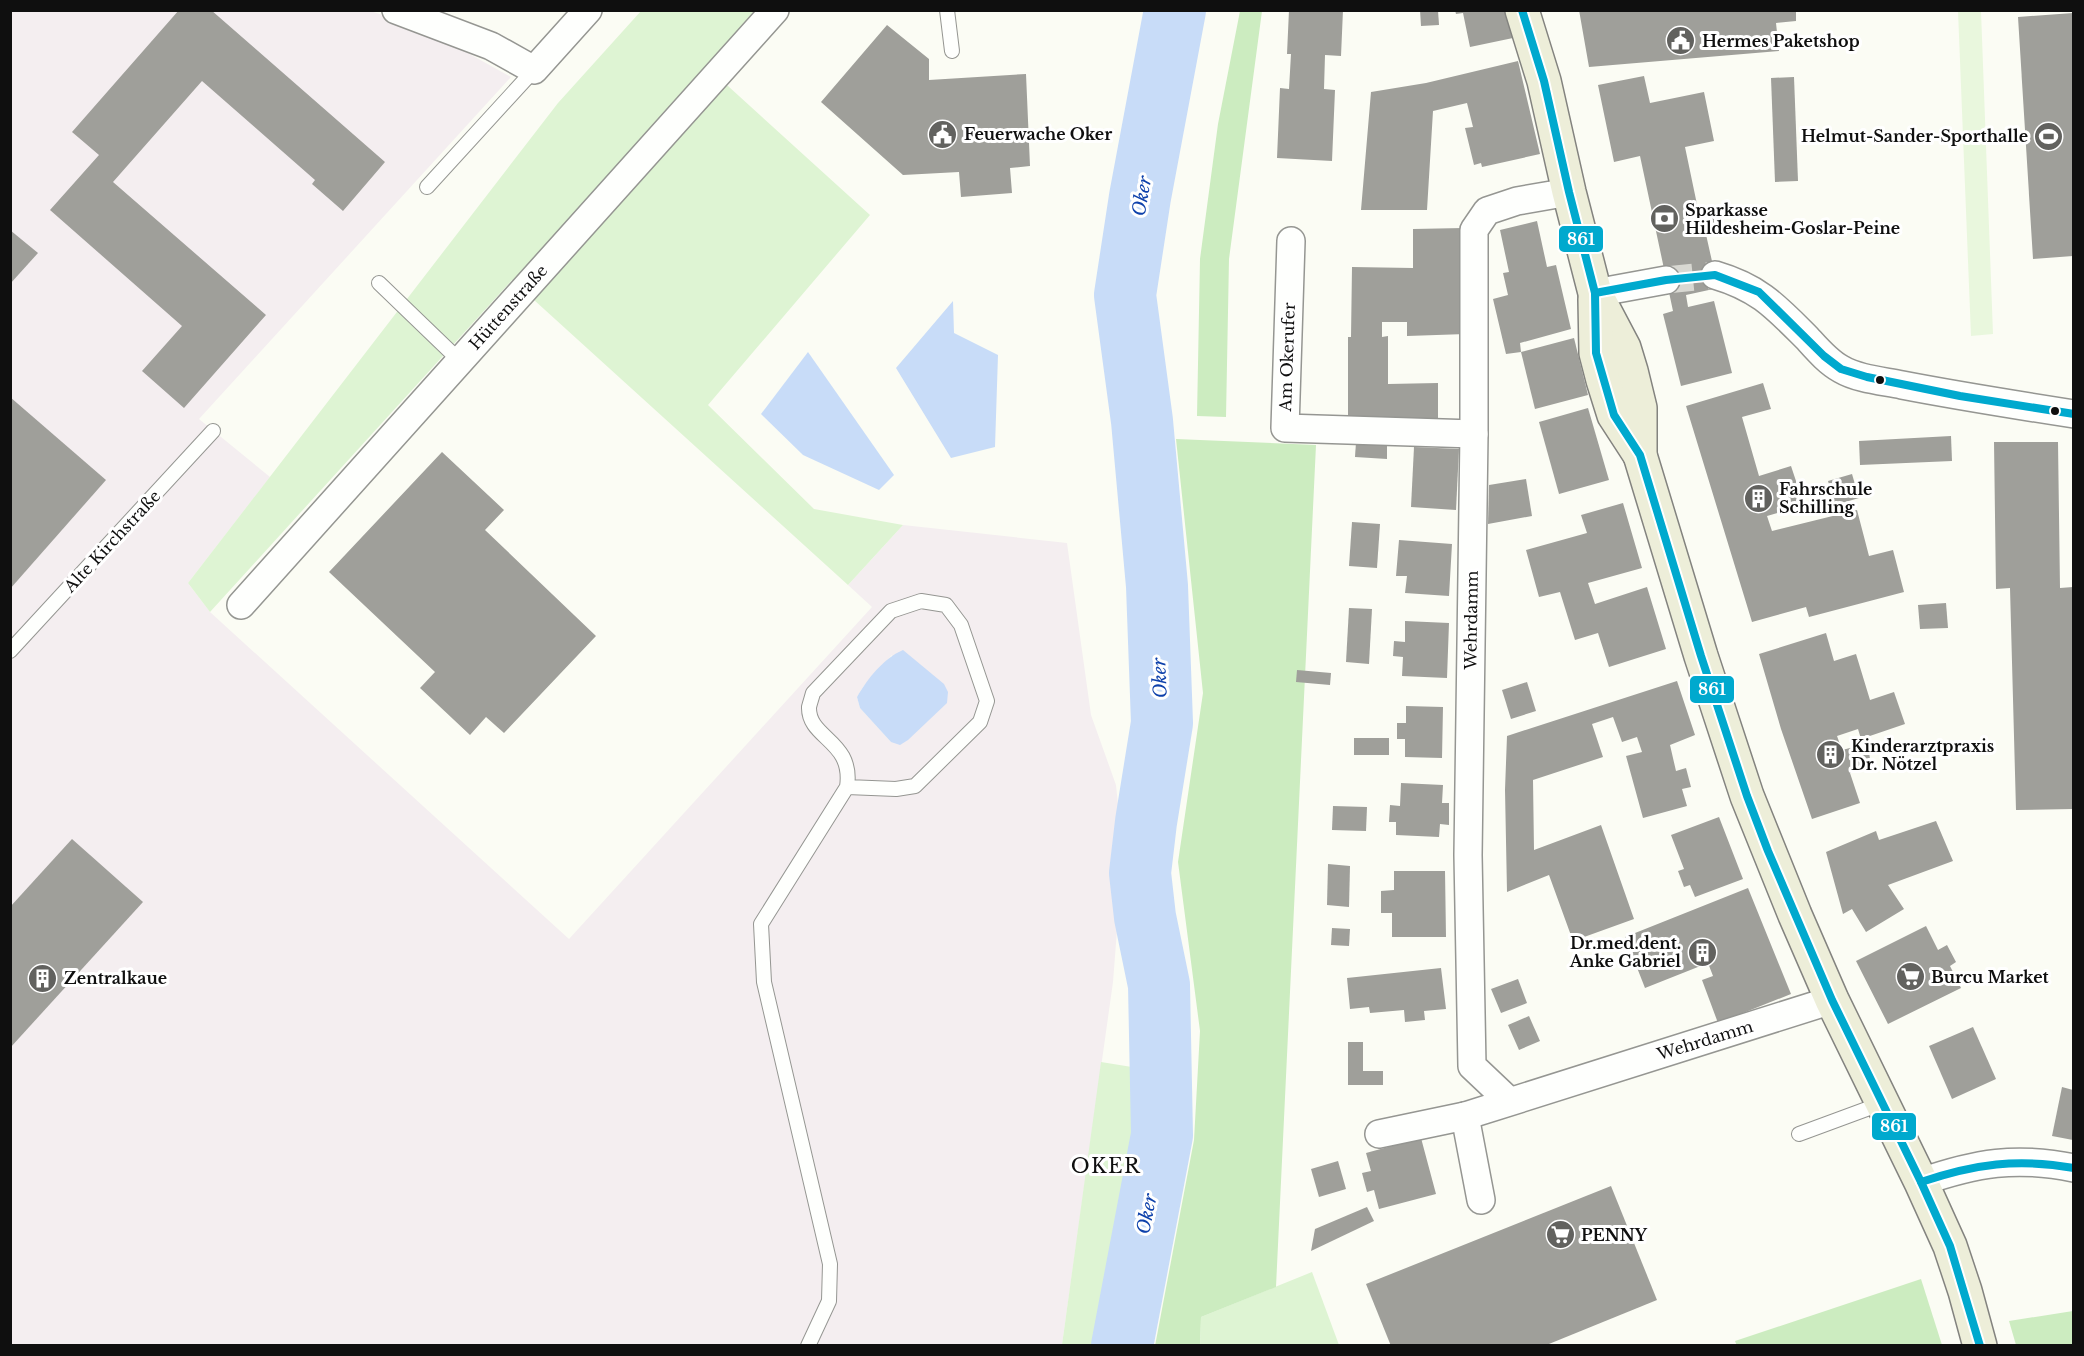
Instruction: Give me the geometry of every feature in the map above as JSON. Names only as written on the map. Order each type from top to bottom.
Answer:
[{"type":"main road","points":[[1522,10],[1544,81],[1595,293],[1624,348],[1640,408],[1640,455],[1701,656],[1747,796],[1794,915],[1832,1000],[1884,1103],[1950,1246],[1980,1346]]},
{"type":"street","points":[[396,10],[491,45],[534,70],[588,10]]},
{"type":"street","name":"Hüttenstraße","points":[[241,604],[775,10]]},
{"type":"street","name":"Wehrdamm","points":[[1509,1101],[1472,1066],[1468,855],[1474,434],[1474,230],[1487,212],[1516,201],[1569,192]]},
{"type":"street","name":"Am Okerufer","points":[[1291,241],[1285,428],[1474,434]]},
{"type":"street","points":[[1714,274],[1759,292],[1824,356],[1841,369],[1867,377],[1960,396],[2073,414]]},
{"type":"street","points":[[1595,293],[1666,280]]},
{"type":"street","name":"Wehrdamm","points":[[1379,1134],[1466,1116],[1832,1000]]},
{"type":"street","points":[[1466,1116],[1481,1200]]},
{"type":"street","points":[[1921,1182],[1951,1171],[1999,1162],[2021,1161],[2073,1168]]},
{"type":"lane","points":[[947,10],[952,51]]},
{"type":"lane","points":[[427,187],[534,70]]},
{"type":"lane","points":[[379,283],[460,361]]},
{"type":"lane","name":"Alte Kirchstraße","points":[[10,651],[213,431]]},
{"type":"lane","points":[[808,1346],[829,1301],[830,1264],[764,982],[761,924],[847,787],[848,774],[841,752],[816,727],[809,709],[813,693],[891,611],[921,601],[946,605],[961,625],[987,701],[980,722],[915,786],[896,789],[847,787]]},
{"type":"lane","points":[[1799,1134],[1884,1103]]},
{"type":"shaded area","points":[[10,11],[370,11],[421,27],[511,77],[199,419],[270,477],[188,583],[210,612],[569,939],[872,607],[848,585],[903,525],[1067,543],[1091,715],[1116,785],[1123,853],[1113,982],[1062,1345],[11,1345]],"holes":[[[892,655],[891,742],[860,708],[857,697]]]},
{"type":"green space","points":[[641,11],[775,11],[717,76],[870,215],[708,405],[814,509],[903,525],[848,585],[512,280],[210,612],[188,583],[558,103]]},
{"type":"green space","points":[[1240,11],[1262,11],[1229,259],[1226,417],[1197,416],[1200,259],[1218,124]]},
{"type":"green space","points":[[1958,11],[1981,11],[1993,334],[1971,336]]},
{"type":"green space","points":[[1176,439],[1316,445],[1276,1287],[1201,1317],[1200,1345],[1155,1346],[1194,1140],[1200,1031],[1178,862],[1203,693]]},
{"type":"green space","points":[[1101,1062],[1138,1068],[1139,1125],[1109,1345],[1062,1345]]},
{"type":"green space","points":[[1312,1272],[1339,1345],[1200,1346],[1201,1317]]},
{"type":"green space","points":[[1921,1279],[1942,1345],[1737,1346],[1735,1341]]},
{"type":"green space","points":[[2073,1311],[2073,1345],[2016,1345],[2009,1321]]},
{"type":"water","points":[[953,301],[954,333],[998,355],[995,447],[951,458],[896,368]]},
{"type":"water","points":[[808,352],[894,475],[879,490],[803,455],[761,414]]},
{"type":"water","points":[[903,650],[944,684],[948,692],[947,703],[900,745],[891,742],[860,708],[857,697],[877,670],[889,658]]},
{"type":"building","points":[[179,10],[211,10],[385,162],[343,211],[312,184],[315,180],[202,81],[113,182],[266,315],[184,408],[142,371],[182,326],[50,210],[99,155],[72,132]]},
{"type":"building","points":[[1289,10],[1343,10],[1341,56],[1325,55],[1324,89],[1335,90],[1332,161],[1277,158],[1280,88],[1289,89],[1291,54],[1287,54]]},
{"type":"building","points":[[1420,10],[1438,10],[1439,25],[1421,26]]},
{"type":"building","points":[[1455,10],[1507,10],[1513,38],[1470,47],[1463,13],[1456,14]]},
{"type":"building","name":"Hermes Paketshop","points":[[1579,10],[1796,10],[1796,21],[1776,23],[1779,51],[1589,67]]},
{"type":"building","name":"Helmut-Sander-Sporthalle","points":[[2073,13],[2073,256],[2033,259],[2018,17]]},
{"type":"building","name":"Feuerwache Oker","points":[[887,25],[929,59],[929,80],[1026,74],[1030,166],[1010,168],[1012,193],[961,197],[959,172],[903,175],[821,102]]},
{"type":"building","points":[[1518,61],[1540,154],[1482,167],[1481,163],[1474,165],[1465,128],[1473,127],[1467,103],[1433,111],[1427,210],[1361,210],[1371,92],[1426,83]]},
{"type":"building","points":[[1644,76],[1650,103],[1704,92],[1714,141],[1685,147],[1699,214],[1712,211],[1716,227],[1705,230],[1718,288],[1686,295],[1688,307],[1714,301],[1732,373],[1681,386],[1663,314],[1673,311],[1640,156],[1614,162],[1598,85]]},
{"type":"building","points":[[1794,77],[1798,181],[1775,182],[1771,78]]},
{"type":"building","points":[[1537,221],[1547,267],[1556,265],[1571,329],[1520,343],[1521,352],[1506,354],[1493,299],[1508,295],[1503,273],[1509,272],[1500,230]]},
{"type":"building","points":[[1463,228],[1466,334],[1407,336],[1407,322],[1382,322],[1382,337],[1388,336],[1388,384],[1438,383],[1438,422],[1348,422],[1348,337],[1351,337],[1352,267],[1413,268],[1413,229]]},
{"type":"building","points":[[10,230],[38,253],[10,284]]},
{"type":"building","points":[[1574,338],[1588,395],[1535,409],[1521,352]]},
{"type":"building","points":[[1763,383],[1771,409],[1742,417],[1759,476],[1791,466],[1804,505],[1767,516],[1772,531],[1857,510],[1869,556],[1893,550],[1904,592],[1809,617],[1806,607],[1752,622],[1686,406]]},
{"type":"building","points":[[10,397],[106,480],[10,589]]},
{"type":"building","points":[[1588,408],[1609,480],[1559,494],[1539,422]]},
{"type":"building","points":[[1951,436],[1952,461],[1860,465],[1859,441]]},
{"type":"building","points":[[1356,442],[1387,443],[1387,459],[1355,457]]},
{"type":"building","points":[[1994,442],[2058,442],[2060,588],[2073,587],[2073,809],[2016,810],[2010,588],[1996,589]]},
{"type":"building","points":[[1414,447],[1459,449],[1456,510],[1411,507]]},
{"type":"building","points":[[442,452],[504,510],[485,530],[596,636],[504,733],[486,717],[470,735],[420,688],[435,672],[329,572]]},
{"type":"building","points":[[1852,474],[1859,498],[1835,505],[1828,481]]},
{"type":"building","points":[[1526,479],[1532,516],[1488,524],[1489,485]]},
{"type":"building","points":[[1623,503],[1642,568],[1588,583],[1595,604],[1647,587],[1666,649],[1609,667],[1598,633],[1575,640],[1560,592],[1539,597],[1526,550],[1587,533],[1581,515]]},
{"type":"building","points":[[1352,522],[1380,524],[1377,568],[1349,566]]},
{"type":"building","points":[[1399,540],[1452,544],[1449,596],[1405,593],[1407,576],[1396,576]]},
{"type":"building","points":[[1946,603],[1948,628],[1920,629],[1918,605]]},
{"type":"building","points":[[1349,608],[1372,609],[1369,664],[1346,662]]},
{"type":"building","points":[[1405,621],[1449,623],[1447,678],[1402,676],[1403,657],[1393,656],[1394,641],[1405,642]]},
{"type":"building","points":[[1826,633],[1834,661],[1856,654],[1870,700],[1894,692],[1905,724],[1861,739],[1858,729],[1837,736],[1842,750],[1863,747],[1869,752],[1870,759],[1866,767],[1850,773],[1860,803],[1812,819],[1781,729],[1759,654]]},
{"type":"building","points":[[1297,670],[1331,673],[1330,685],[1296,682]]},
{"type":"building","points":[[1677,681],[1695,735],[1670,745],[1676,771],[1686,768],[1691,787],[1682,789],[1687,806],[1643,818],[1626,756],[1642,752],[1637,737],[1622,742],[1613,717],[1592,724],[1603,757],[1533,780],[1534,850],[1601,825],[1634,919],[1573,941],[1549,875],[1507,892],[1505,790],[1507,736]]},
{"type":"building","points":[[1527,682],[1536,711],[1511,719],[1502,690]]},
{"type":"building","points":[[1406,706],[1443,707],[1442,758],[1405,757],[1405,739],[1397,739],[1397,723],[1406,723]]},
{"type":"building","points":[[1354,738],[1389,738],[1389,755],[1354,755]]},
{"type":"building","points":[[1401,783],[1443,785],[1442,803],[1449,803],[1449,825],[1440,824],[1439,837],[1396,835],[1396,822],[1389,822],[1390,805],[1400,806]]},
{"type":"building","points":[[1333,806],[1367,807],[1366,831],[1332,830]]},
{"type":"building","points":[[1719,817],[1743,879],[1695,897],[1690,885],[1684,887],[1678,871],[1684,869],[1671,835]]},
{"type":"building","points":[[1936,821],[1953,861],[1888,885],[1904,909],[1866,932],[1852,909],[1843,914],[1826,852],[1876,831],[1879,840]]},
{"type":"building","name":"Zentralkaue","points":[[72,839],[143,902],[10,1048],[10,907]]},
{"type":"building","points":[[1328,864],[1350,866],[1349,907],[1327,905]]},
{"type":"building","points":[[1394,871],[1445,871],[1446,937],[1392,937],[1392,913],[1381,913],[1381,891],[1394,890]]},
{"type":"building","name":"Dr.med.dent. Anke Gabriel","points":[[1748,888],[1791,994],[1718,1023],[1702,980],[1713,976],[1708,963],[1645,988],[1625,937]]},
{"type":"building","name":"Burcu Market","points":[[1926,926],[1938,950],[1947,945],[1956,962],[1950,966],[1961,988],[1888,1024],[1856,961]]},
{"type":"building","points":[[1332,928],[1350,929],[1349,946],[1331,945]]},
{"type":"building","points":[[1441,968],[1446,1009],[1424,1011],[1425,1020],[1405,1022],[1404,1010],[1370,1013],[1369,1007],[1350,1009],[1347,978]]},
{"type":"building","points":[[1518,979],[1527,1003],[1501,1013],[1491,989]]},
{"type":"building","points":[[1529,1016],[1540,1041],[1519,1050],[1508,1025]]},
{"type":"building","points":[[1973,1027],[1996,1079],[1952,1099],[1929,1046]]},
{"type":"building","points":[[1348,1042],[1363,1042],[1363,1071],[1383,1071],[1383,1085],[1348,1085]]},
{"type":"building","points":[[2062,1087],[2073,1090],[2073,1140],[2052,1136]]},
{"type":"building","points":[[1421,1138],[1436,1194],[1379,1209],[1374,1190],[1367,1192],[1362,1173],[1371,1171],[1366,1153]]},
{"type":"building","points":[[1338,1161],[1346,1189],[1319,1197],[1311,1169]]},
{"type":"building","name":"PENNY","points":[[1611,1186],[1657,1300],[1544,1346],[1391,1346],[1366,1284]]},
{"type":"building","points":[[1367,1207],[1374,1221],[1311,1251],[1315,1229]]},
{"type":"waterway","name":"Oker","points":[[1122,1346],[1162,1135],[1159,985],[1145,917],[1140,873],[1162,723],[1157,586],[1142,421],[1125,295],[1140,197],[1175,10]]},
{"type":"tunnel","points":[[1666,280],[1715,275]]},
{"type":"transit line","name":"861","points":[[1522,10],[1544,81],[1595,293],[1596,353],[1614,415],[1640,455],[1701,656],[1747,796],[1768,851],[1832,1000],[1950,1246],[1980,1346]]},
{"type":"transit line","name":"861","points":[[1595,293],[1666,280],[1715,275],[1759,292],[1824,356],[1841,369],[1867,377],[1960,396],[2074,414]]},
{"type":"transit line","name":"861","points":[[1921,1182],[1996,1164],[2034,1163],[2074,1168]]},
{"type":"place","name":"Hermes Paketshop","points":[[1681,41]]},
{"type":"place","name":"Feuerwache Oker","points":[[943,134]]},
{"type":"place","name":"Helmut-Sander-Sporthalle","points":[[2049,136]]},
{"type":"place","name":"Sparkasse Hildesheim-Goslar-Peine","points":[[1664,219]]},
{"type":"place","name":"Fahrschule Schilling","points":[[1758,498]]},
{"type":"place","name":"Kinderarztpraxis Dr. Nötzel","points":[[1830,755]]},
{"type":"place","name":"Dr.med.dent. Anke Gabriel","points":[[1702,952]]},
{"type":"place","name":"Burcu Market","points":[[1910,977]]},
{"type":"place","name":"Zentralkaue","points":[[43,978]]},
{"type":"place","name":"PENNY","points":[[1560,1235]]},
{"type":"district","name":"OKER","points":[[1106,1166]]}]
